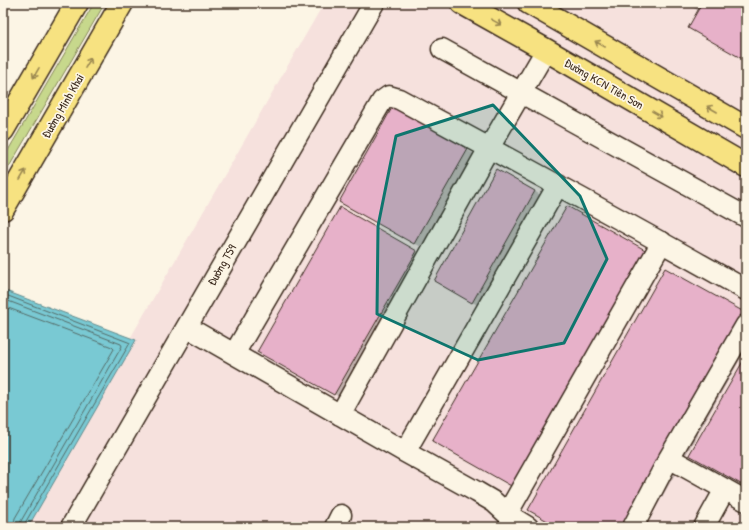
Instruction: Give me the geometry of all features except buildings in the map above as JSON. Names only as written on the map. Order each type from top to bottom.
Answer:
[{"type":"main road","points":[[3,130],[77,3]]},
{"type":"main road","name":"Đường Minh Khai","points":[[3,209],[122,3]]},
{"type":"main road","name":"Đường KCN Tiên Sơn","points":[[462,3],[746,166]]},
{"type":"main road","points":[[529,3],[746,128]]},
{"type":"street","name":"Đường TS9","points":[[71,527],[374,3]]},
{"type":"street","points":[[442,49],[746,217]]},
{"type":"street","points":[[340,415],[489,148],[546,50]]},
{"type":"street","points":[[234,354],[385,98],[389,96],[393,96],[558,185],[746,290]]},
{"type":"street","points":[[405,452],[558,185]]},
{"type":"street","points":[[507,514],[662,242]]},
{"type":"street","points":[[633,527],[670,458],[746,325]]},
{"type":"street","points":[[187,327],[477,492],[494,502],[507,514],[528,527]]},
{"type":"street","points":[[670,458],[746,501]]},
{"type":"street","points":[[704,527],[725,489]]},
{"type":"highlighted area","points":[[493,105],[580,196],[607,259],[564,343],[478,360],[377,314],[378,226],[396,136]]},
{"type":"shaded area","points":[[324,3],[746,3],[746,527],[21,527]]},
{"type":"green space","points":[[94,3],[105,3],[3,177],[3,159]]},
{"type":"water","points":[[3,290],[136,340],[28,527],[3,527]]}]
